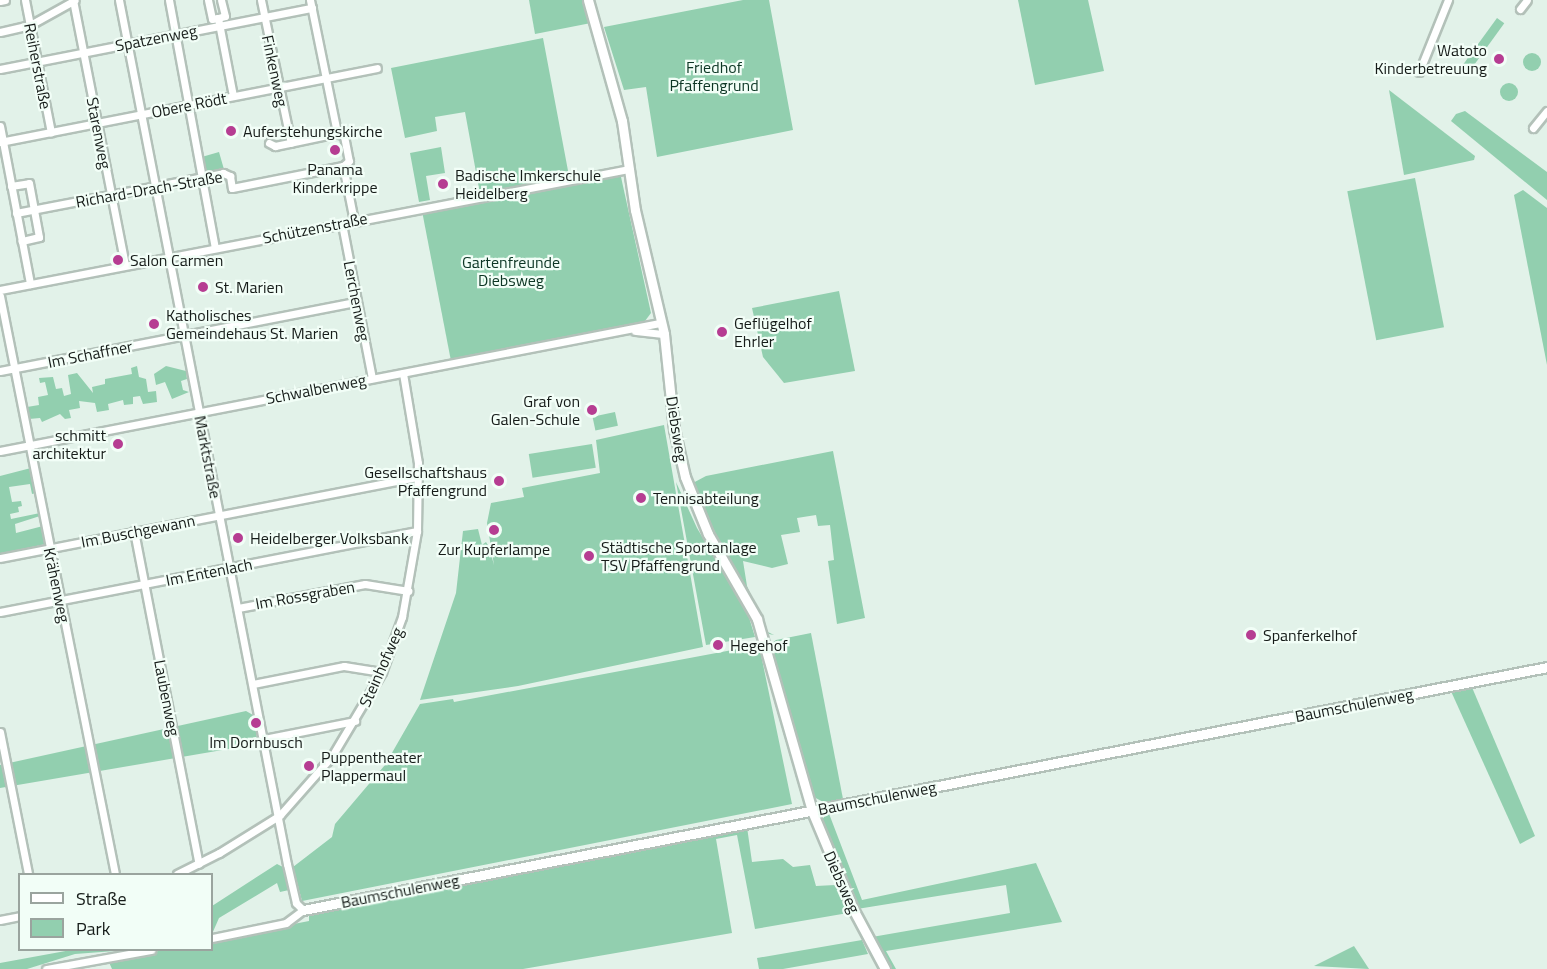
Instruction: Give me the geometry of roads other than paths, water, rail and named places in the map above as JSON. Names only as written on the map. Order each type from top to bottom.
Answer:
[{"type":"street","points":[[0,1],[4,0]]},
{"type":"street","name":"Reiherstraße","points":[[25,0],[51,132]]},
{"type":"street","points":[[0,32],[30,25],[74,0]]},
{"type":"street","name":"Starenweg","points":[[74,0],[125,265]]},
{"type":"street","name":"Marktstraße","points":[[119,0],[295,899],[303,910]]},
{"type":"street","points":[[169,0],[215,247]]},
{"type":"street","points":[[208,0],[212,19],[219,22]]},
{"type":"street","points":[[219,22],[225,16],[221,0]]},
{"type":"street","name":"Finkenweg","points":[[261,0],[291,143]]},
{"type":"street","name":"Diebsweg","points":[[588,0],[617,96],[657,324],[664,334],[674,429],[685,479],[708,534],[757,619],[812,811],[853,909],[885,969]]},
{"type":"street","points":[[1419,72],[1448,0]]},
{"type":"street","points":[[1520,9],[1527,0]]},
{"type":"street","points":[[311,4],[337,133]]},
{"type":"street","name":"Spatzenweg","points":[[0,69],[177,35],[219,22],[264,17],[311,4]]},
{"type":"street","points":[[219,22],[233,96]]},
{"type":"street","name":"Obere Rödt","points":[[1,142],[377,68]]},
{"type":"street","points":[[1533,128],[1547,111]]},
{"type":"street","points":[[0,126],[1,142],[30,284]]},
{"type":"street","points":[[269,143],[291,143],[337,133],[344,136],[349,161],[343,166],[354,221]]},
{"type":"street","name":"Richard-Drach-Straße","points":[[16,213],[227,173],[232,188],[343,166]]},
{"type":"street","name":"Schützenstraße","points":[[0,290],[629,169]]},
{"type":"street","points":[[11,186],[29,183],[39,237],[21,241]]},
{"type":"street","name":"Lerchenweg","points":[[342,224],[372,378]]},
{"type":"street","name":"Krähenweg","points":[[0,296],[115,873]]},
{"type":"street","name":"Im Schaffner","points":[[0,371],[356,302]]},
{"type":"street","name":"Schwalbenweg","points":[[0,452],[372,378],[633,331],[657,324]]},
{"type":"street","name":"Schwalbenweg","points":[[633,331],[664,334]]},
{"type":"street","name":"Steinhofweg","points":[[179,873],[199,864],[280,815],[332,756],[355,721],[382,672],[408,591],[417,531],[416,440],[403,374]]},
{"type":"street","name":"Im Buschgewann","points":[[0,558],[417,477]]},
{"type":"street","name":"Laubenweg","points":[[134,531],[199,864]]},
{"type":"street","name":"Im Entenlach","points":[[0,612],[417,531]]},
{"type":"street","name":"Im Rossgraben","points":[[238,608],[365,584],[408,591]]},
{"type":"street","points":[[253,684],[344,666],[382,672]]},
{"type":"street","name":"Baumschulenweg","points":[[213,938],[286,923],[303,910],[1547,667]]},
{"type":"street","points":[[264,739],[355,721]]},
{"type":"street","points":[[0,732],[28,873]]},
{"type":"street","points":[[0,920],[18,916]]},
{"type":"street","points":[[46,969],[145,951]]},
{"type":"place","name":"Watoto Kinderbetreuung","points":[[1499,59]]},
{"type":"place","name":"Auferstehungskirche","points":[[231,131]]},
{"type":"place","name":"Panama Kinderkrippe","points":[[335,150]]},
{"type":"place","name":"Badische Imkerschule Heidelberg","points":[[443,184]]},
{"type":"place","name":"Salon Carmen","points":[[118,260]]},
{"type":"place","name":"St. Marien","points":[[203,287]]},
{"type":"place","name":"Katholisches Gemeindehaus St. Marien","points":[[154,324]]},
{"type":"place","name":"Geflügelhof Ehrler","points":[[722,332]]},
{"type":"place","name":"Graf von Galen-Schule","points":[[592,410]]},
{"type":"place","name":"schmitt architektur","points":[[118,444]]},
{"type":"place","name":"Gesellschaftshaus Pfaffengrund","points":[[499,481]]},
{"type":"place","name":"Tennisabteilung","points":[[641,498]]},
{"type":"place","name":"Zur Kupferlampe","points":[[494,530]]},
{"type":"place","name":"Heidelberger Volksbank","points":[[238,538]]},
{"type":"place","name":"Städtische Sportanlage TSV Pfaffengrund","points":[[589,556]]},
{"type":"place","name":"Spanferkelhof","points":[[1251,635]]},
{"type":"place","name":"Hegehof","points":[[718,645]]},
{"type":"place","name":"Im Dornbusch","points":[[256,723]]},
{"type":"place","name":"Puppentheater Plappermaul","points":[[309,766]]},
{"type":"park label","name":"Friedhof Pfaffengrund","points":[[714,76]]},
{"type":"park label","name":"Gartenfreunde Diebsweg","points":[[511,271]]}]
